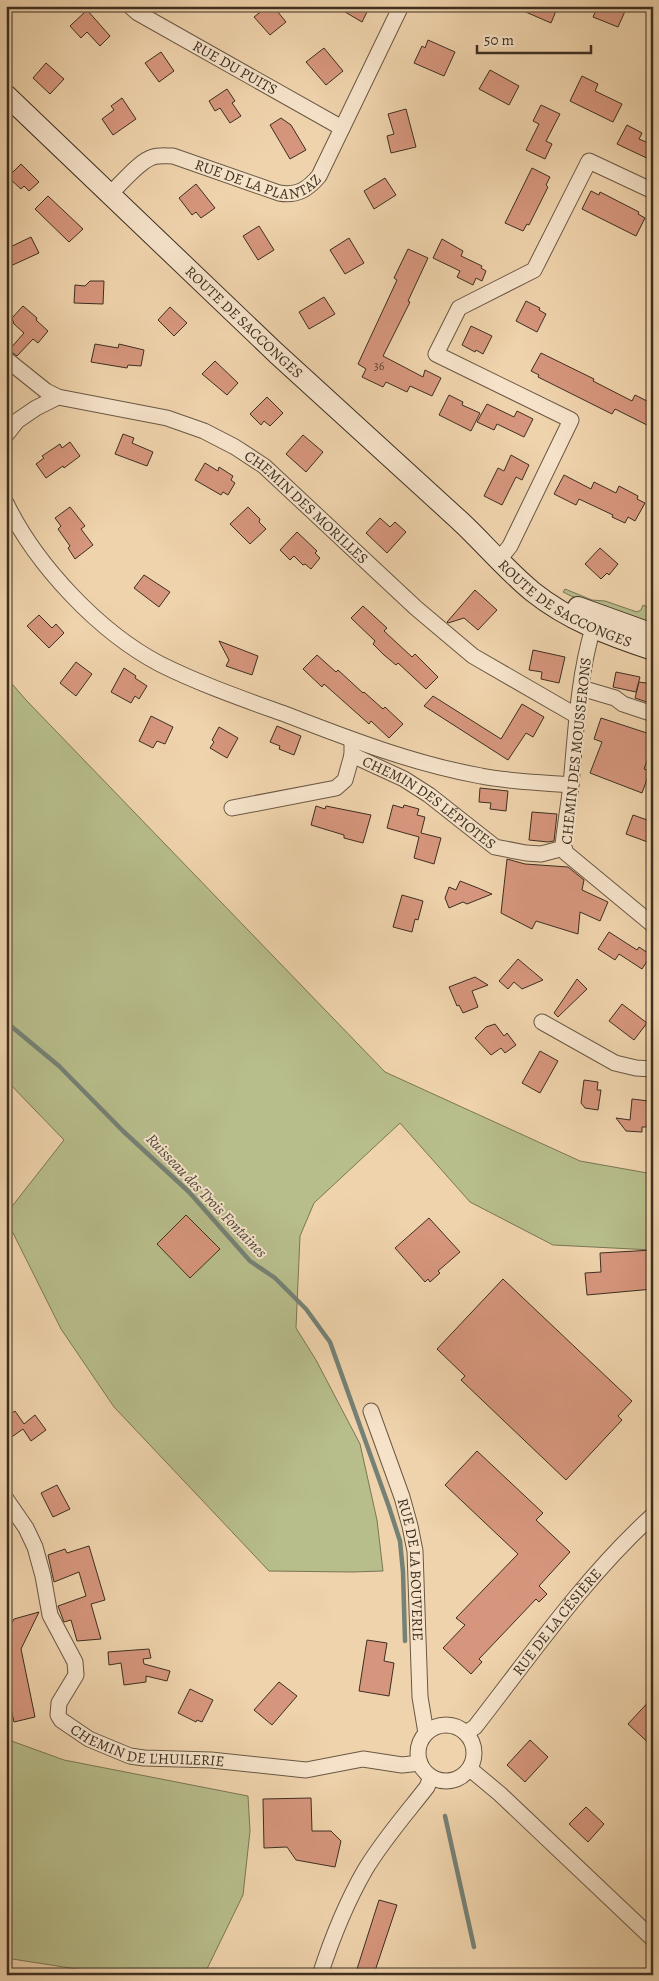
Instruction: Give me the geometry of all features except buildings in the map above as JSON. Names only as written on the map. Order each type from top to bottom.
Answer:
[{"type":"street","name":"RUE DU PUITS","points":[[130,6],[138,13],[342,128]]},
{"type":"street","name":"RUE DE LA PLANTAZ","points":[[110,194],[145,160],[154,156],[173,156],[279,193],[290,194],[302,191],[319,176],[401,6]]},
{"type":"street","name":"ROUTE DE SACCONGES","points":[[6,95],[276,353],[486,545],[502,564],[533,592],[559,611],[589,619],[616,621],[653,634]]},
{"type":"street","points":[[502,556],[510,546],[571,420],[436,354],[459,308],[534,270],[589,160],[653,190]]},
{"type":"street","points":[[6,359],[46,391],[58,397]]},
{"type":"street","points":[[6,435],[17,421],[36,408],[58,397]]},
{"type":"street","name":"CHEMIN DES MORILLES","points":[[58,397],[167,418],[204,431],[235,447],[264,466],[416,608],[473,656],[577,716]]},
{"type":"street","points":[[6,502],[27,542],[66,590],[116,634],[159,663],[201,683],[352,740],[426,763],[482,776],[571,785]]},
{"type":"street","name":"ROUTE DE SACCONGES","points":[[486,545],[544,591],[589,619],[653,650]]},
{"type":"street","name":"CHEMIN DES MOUSSERONS","points":[[589,619],[564,848],[566,853],[653,925]]},
{"type":"street","points":[[581,688],[615,698],[623,704],[653,714]]},
{"type":"street","name":"CHEMIN DES LÉPIOTES","points":[[232,808],[336,788],[345,780],[352,755],[352,740]]},
{"type":"street","name":"CHEMIN DES LÉPIOTES","points":[[352,755],[404,779],[429,794],[495,847],[541,854],[564,848]]},
{"type":"street","points":[[542,1022],[615,1063],[636,1068],[653,1069]]},
{"type":"street","name":"RUE DE LA BOUVERIE","points":[[371,1411],[402,1497],[415,1551],[420,1697],[426,1733]]},
{"type":"street","name":"CHEMIN DE L'HUILERIE","points":[[6,1499],[26,1528],[35,1547],[43,1576],[50,1615],[75,1662],[76,1675],[59,1704],[58,1715],[60,1720],[89,1739],[123,1754],[144,1758],[211,1760],[306,1770],[363,1760],[402,1765],[420,1763]]},
{"type":"street","name":"RUE DE LA CÉSIÈRE","points":[[466,1733],[475,1727],[587,1583],[623,1542],[653,1515]]},
{"type":"street","points":[[442,1725],[459,1728],[466,1733],[474,1746],[474,1762],[464,1776],[448,1782],[431,1777],[424,1771],[420,1763],[419,1747],[426,1733],[442,1725]]},
{"type":"street","points":[[470,1769],[500,1794],[653,1939]]},
{"type":"street","points":[[320,1975],[341,1915],[365,1870],[389,1835],[427,1787],[431,1777]]},
{"type":"green space","points":[[565,589],[592,600],[605,601],[637,612],[641,610],[643,605],[653,610],[653,623],[571,596],[563,592]]},
{"type":"green space","points":[[6,677],[385,1072],[580,1161],[653,1174],[653,1250],[553,1245],[470,1202],[400,1123],[314,1203],[300,1236],[296,1328],[316,1360],[360,1444],[377,1520],[383,1571],[269,1571],[114,1407],[61,1329],[6,1219],[6,1214],[64,1140],[6,1080]]},
{"type":"green space","points":[[6,1739],[64,1760],[248,1796],[250,1831],[243,1895],[204,1975],[115,1975],[6,1958]]},
{"type":"waterway","name":"Ruisseau des Trois Fontaines","points":[[6,1022],[59,1066],[123,1131],[189,1192],[250,1261],[275,1278],[306,1309],[330,1342],[400,1541],[405,1641]]},
{"type":"waterway","points":[[445,1816],[474,1947]]}]
